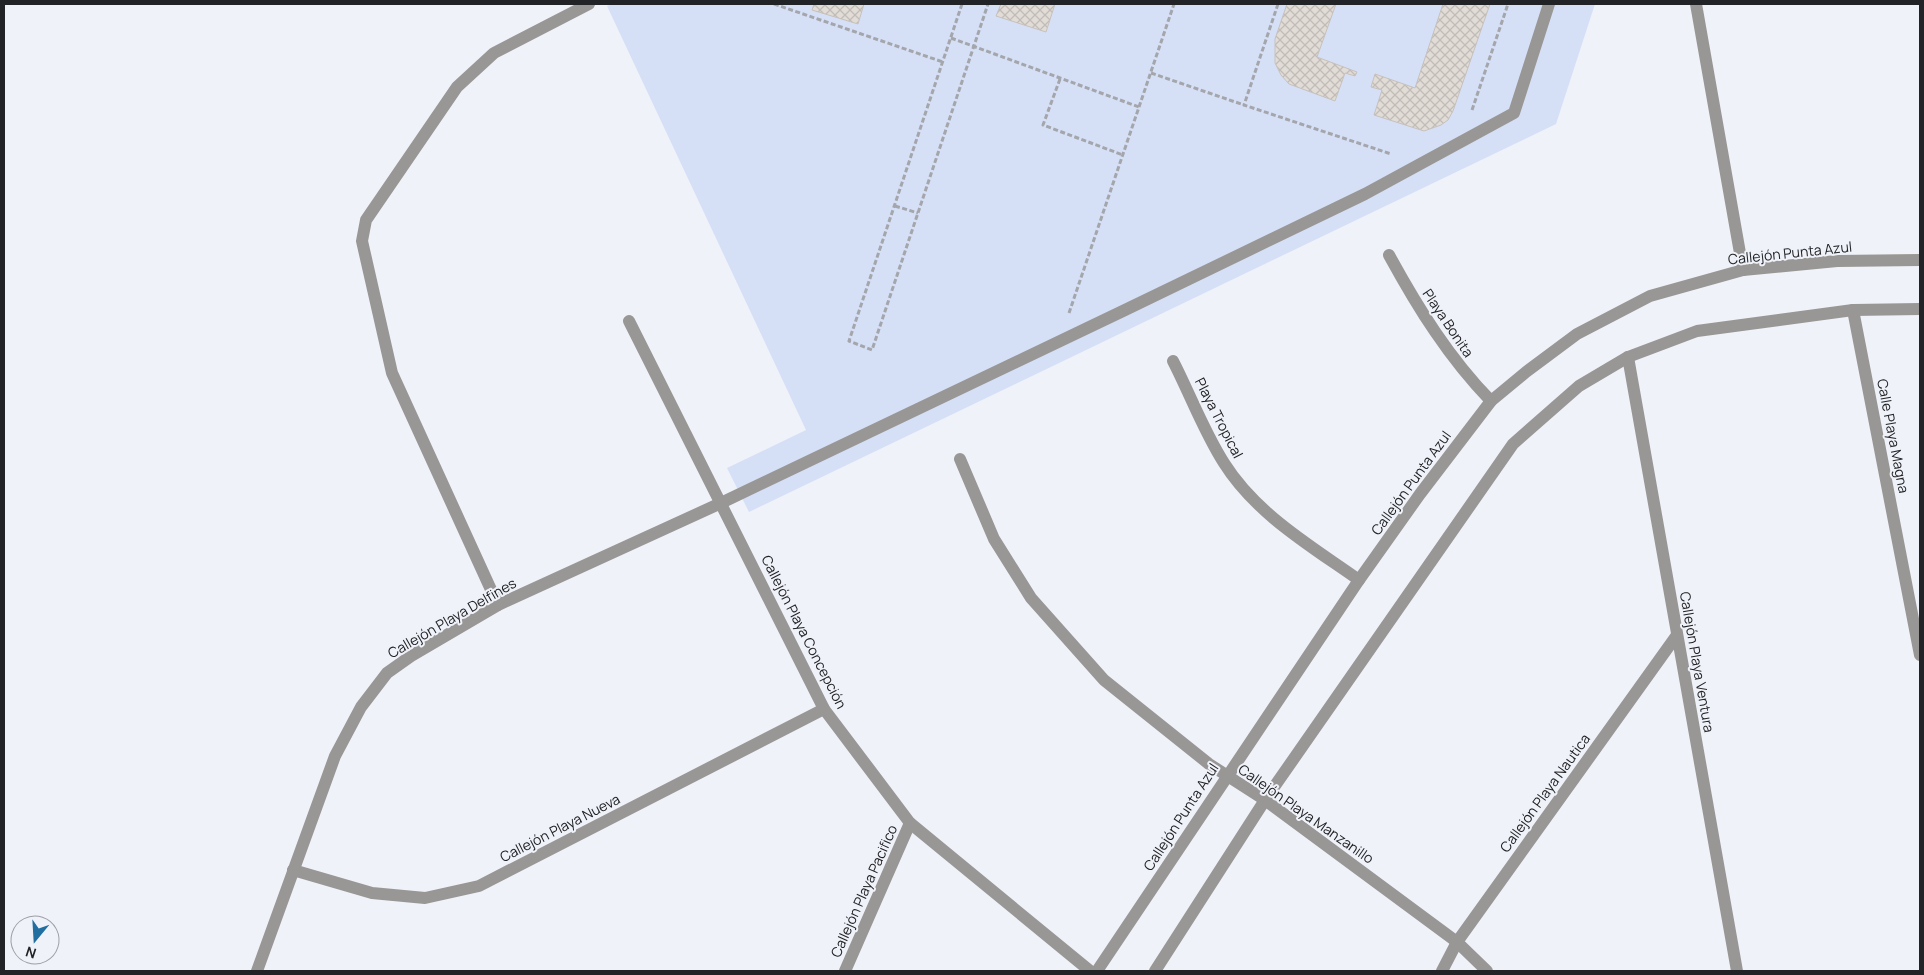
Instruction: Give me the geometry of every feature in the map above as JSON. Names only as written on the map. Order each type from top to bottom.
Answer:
[{"type":"street","points":[[498,606],[392,373],[362,241],[366,220],[457,87],[494,53],[589,4]]},
{"type":"street","name":"Callejón Playa Delfines","points":[[257,971],[335,756],[361,707],[387,673],[411,656],[498,606],[720,503],[1365,194],[1514,113],[1549,4]]},
{"type":"street","points":[[1696,4],[1744,270]]},
{"type":"street","name":"Playa Bonita","points":[[1389,255],[1421,311],[1464,373],[1491,402]]},
{"type":"street","name":"Callejón Punta Azul","points":[[1097,971],[1359,580],[1420,494],[1491,402],[1526,372],[1577,334],[1642,300],[1700,281],[1744,270],[1837,261],[1920,260]]},
{"type":"street","points":[[1155,971],[1265,800],[1513,444],[1579,386],[1628,358],[1697,330],[1853,310],[1920,309]]},
{"type":"street","name":"Calle Playa Magna","points":[[1853,310],[1920,656]]},
{"type":"street","name":"Callejón Playa Concepción","points":[[629,321],[824,709],[910,823],[1090,971]]},
{"type":"street","name":"Callejón Playa Ventura","points":[[1628,358],[1737,971]]},
{"type":"street","name":"Playa Tropical","points":[[1173,361],[1224,464],[1245,490],[1273,518],[1359,580]]},
{"type":"street","name":"Callejón Playa Manzanillo","points":[[960,459],[994,539],[1031,598],[1104,680],[1226,776],[1265,800],[1457,942],[1487,971]]},
{"type":"street","name":"Callejón Playa Nautica","points":[[1442,971],[1457,942],[1677,635]]},
{"type":"street","name":"Callejón Playa Nueva","points":[[293,870],[372,893],[425,898],[479,886],[824,709]]},
{"type":"street","name":"Callejón Playa Pacifico","points":[[845,971],[910,823]]},
{"type":"path","points":[[774,4],[943,62]]},
{"type":"path","points":[[962,4],[849,342],[872,350],[988,4]]},
{"type":"path","points":[[1068,313],[1174,4]]},
{"type":"path","points":[[1244,105],[1278,4]]},
{"type":"path","points":[[1472,112],[1508,4]]},
{"type":"path","points":[[951,38],[1139,107]]},
{"type":"path","points":[[1151,73],[1396,156]]},
{"type":"path","points":[[1060,78],[1043,124],[1123,155]]},
{"type":"path","points":[[894,206],[918,213]]},
{"type":"shaded area","points":[[612,4],[1595,4],[1556,124],[749,512],[727,468],[806,430],[607,6]]},
{"type":"building","points":[[814,4],[864,4],[858,24],[812,10]]},
{"type":"building","points":[[1001,4],[1055,4],[1046,32],[996,16]]},
{"type":"building","points":[[1287,4],[1336,4],[1317,57],[1357,72],[1355,76],[1345,73],[1335,101],[1289,84],[1281,75],[1275,63],[1275,39]]},
{"type":"building","points":[[1443,4],[1490,4],[1453,111],[1448,120],[1441,125],[1424,131],[1374,115],[1382,90],[1371,87],[1375,74],[1415,88]]}]
